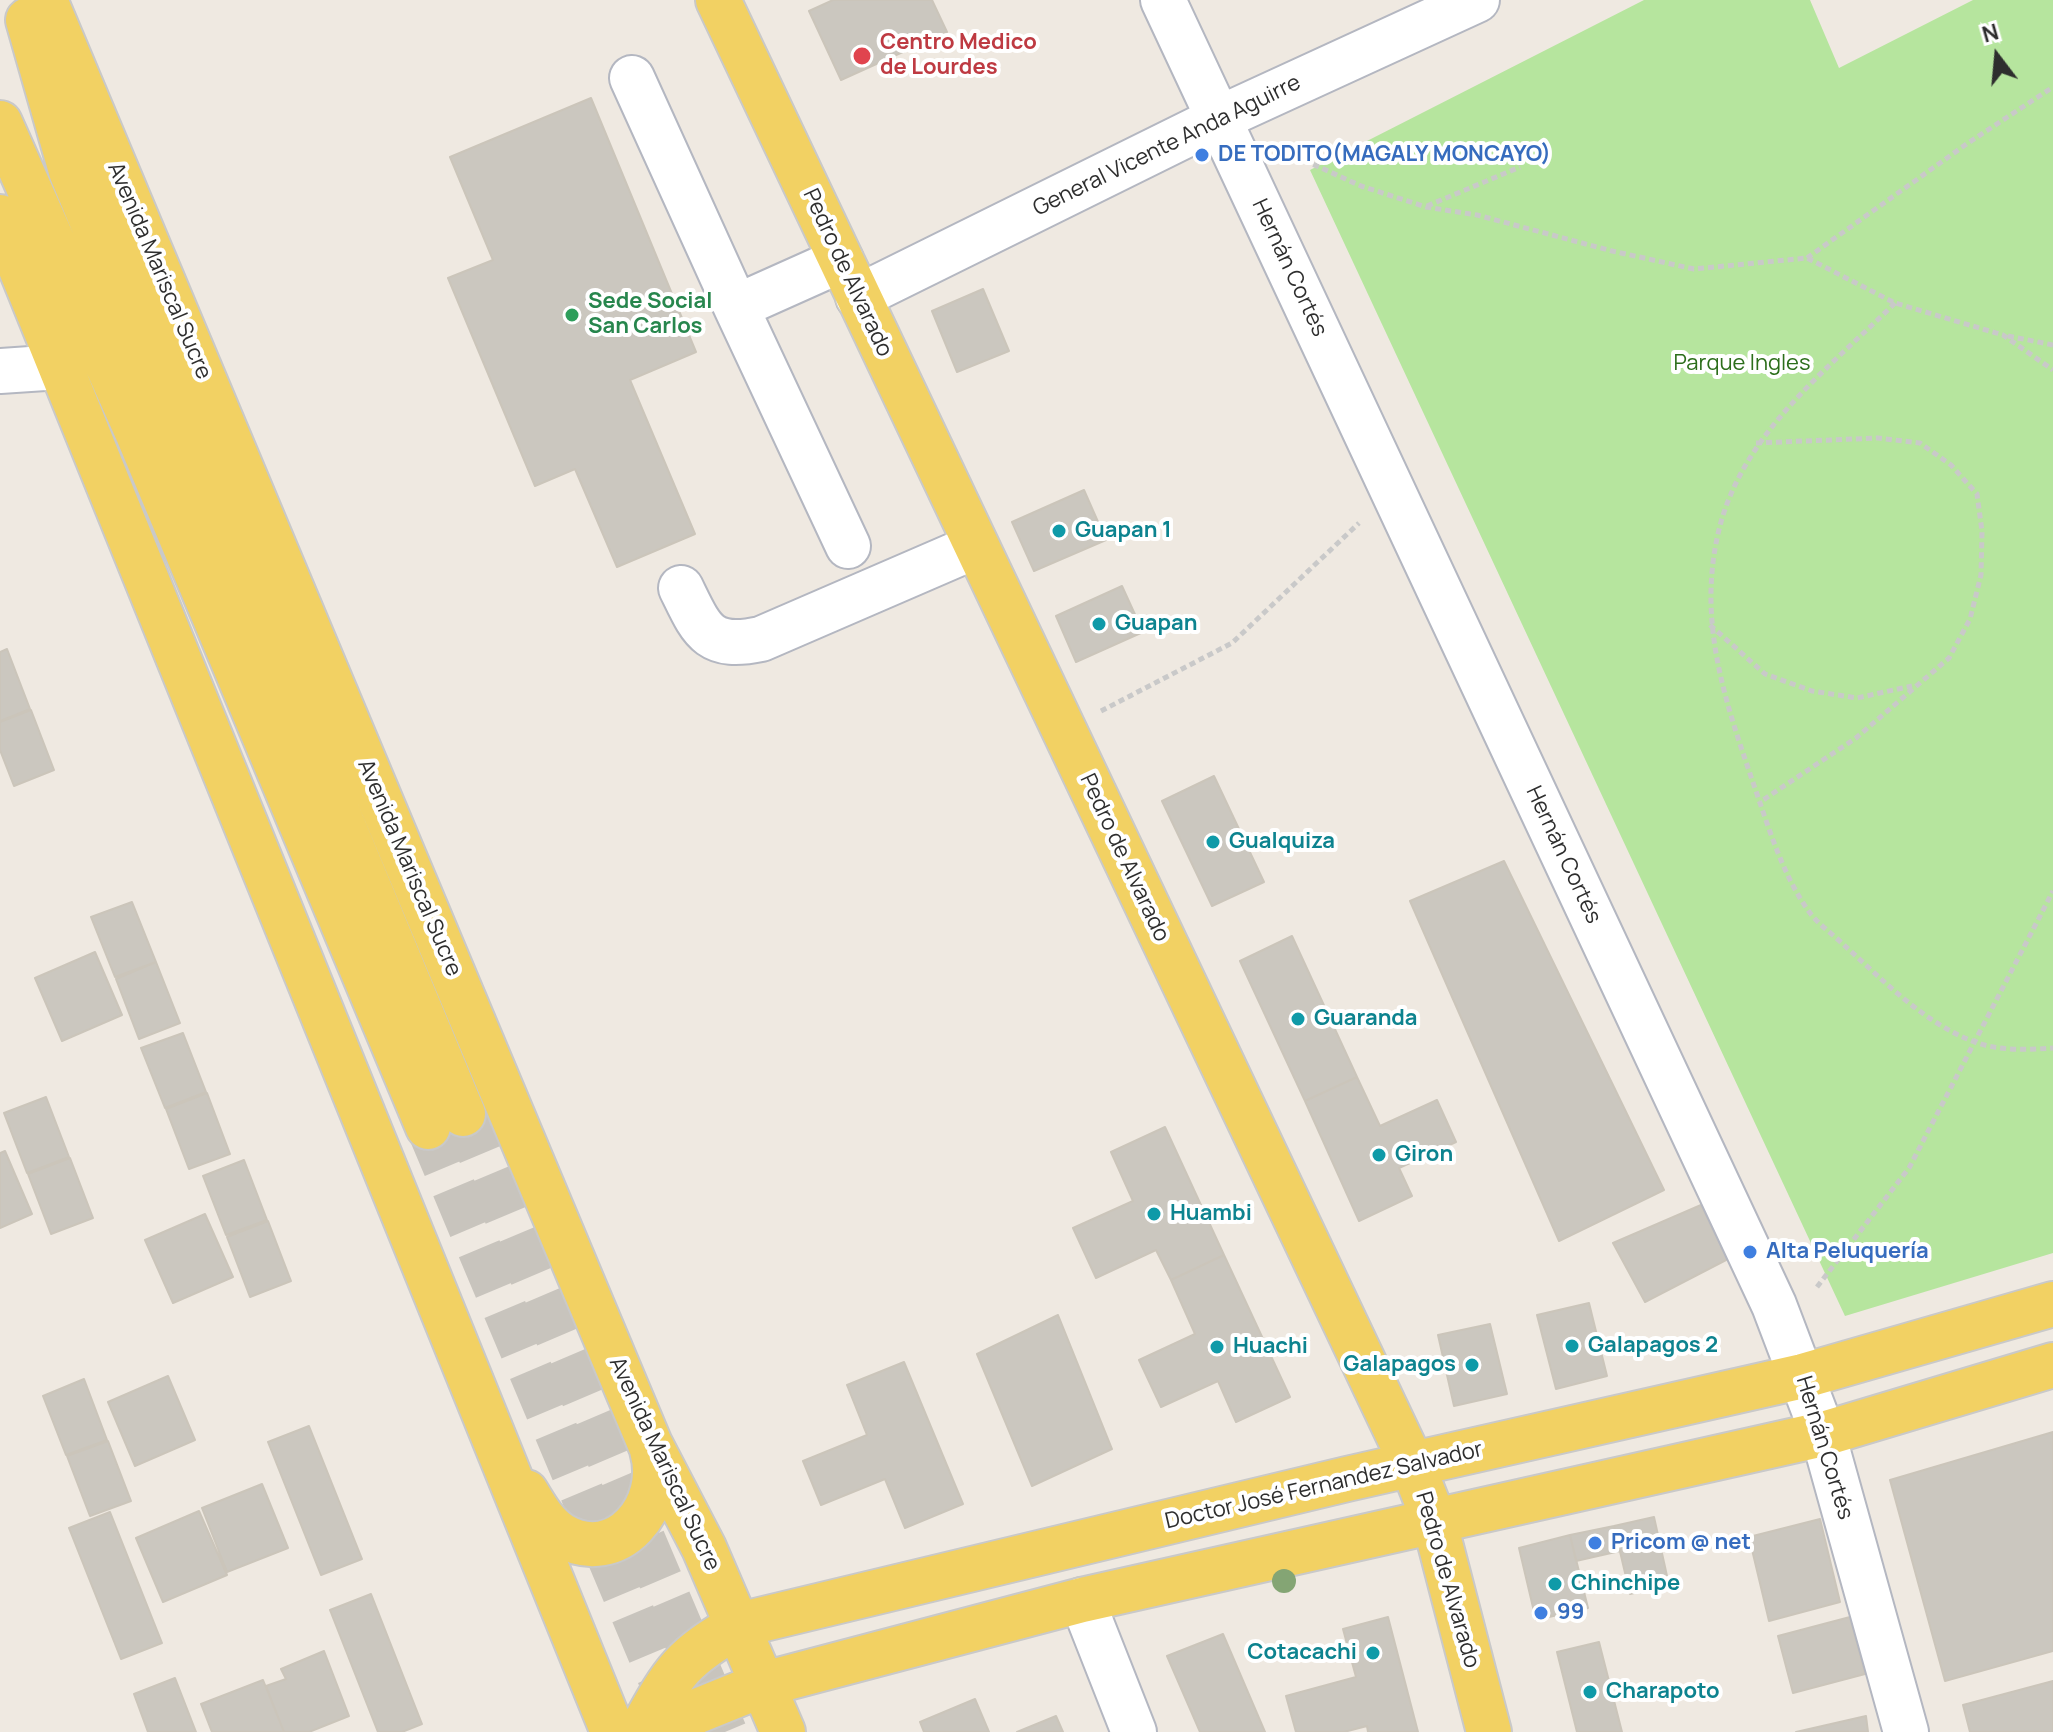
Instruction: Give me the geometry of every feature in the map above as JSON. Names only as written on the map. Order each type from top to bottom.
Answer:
[{"type":"main road","name":"Avenida Mariscal Sucre","points":[[0,123],[445,1120],[71,171],[22,0]]},
{"type":"main road","name":"Avenida Mariscal Sucre","points":[[45,0],[650,1444],[739,1625],[783,1732]]},
{"type":"main road","name":"Pedro de Alvarado","points":[[718,0],[1412,1464],[1434,1520],[1489,1732]]},
{"type":"main road","points":[[0,217],[613,1732]]},
{"type":"main road","name":"Doctor José Fernandez Salvador","points":[[640,1732],[674,1671],[702,1646],[739,1625],[1412,1464],[1803,1376],[2053,1304]]},
{"type":"main road","points":[[665,1732],[695,1712],[764,1684],[1082,1600],[1823,1434],[2053,1365]]},
{"type":"main road","points":[[496,1446],[543,1518],[560,1534],[586,1545],[609,1541],[630,1529],[646,1512],[655,1490],[657,1467],[650,1444]]},
{"type":"street","name":"Hernán Cortés","points":[[1163,0],[1774,1305],[1823,1434],[1906,1732]]},
{"type":"street","name":"General Vicente Anda Aguirre","points":[[736,307],[850,278],[1220,118],[1457,4]]},
{"type":"street","points":[[632,78],[848,546]]},
{"type":"street","points":[[0,371],[60,367]]},
{"type":"street","points":[[681,588],[700,628],[716,640],[738,644],[761,639],[976,546]]},
{"type":"street","points":[[1082,1600],[1134,1732]]},
{"type":"path","points":[[1286,152],[1361,186],[1426,207],[1477,215],[1694,269],[1807,258],[1968,143],[2053,87]]},
{"type":"path","points":[[1426,207],[1520,167]]},
{"type":"path","points":[[1807,258],[1895,303],[2003,335],[2053,345]]},
{"type":"path","points":[[1895,303],[1756,443],[1734,485],[1718,534],[1710,625],[1720,684],[1774,849],[1811,913],[1933,1020],[1977,1043],[2024,1051],[2053,1048]]},
{"type":"path","points":[[2003,335],[2053,370]]},
{"type":"path","points":[[1756,443],[1878,438],[1920,443],[1951,465],[1977,494],[1982,531],[1981,575],[1970,619],[1949,658],[1856,738],[1760,802]]},
{"type":"path","points":[[1064,731],[1232,643],[1392,493]]},
{"type":"path","points":[[1710,625],[1765,674],[1812,691],[1857,698],[1913,686]]},
{"type":"path","points":[[1817,1287],[1909,1168],[1977,1043],[2053,891]]},
{"type":"green space","name":"Parque Ingles","points":[[1644,0],[1810,0],[1839,68],[1973,0],[2053,0],[2053,1253],[1845,1316],[1310,170]]},
{"type":"building","name":"Centro Medico de Lourdes","points":[[833,0],[932,0],[947,32],[841,80],[809,11]]},
{"type":"building","name":"Sede Social San Carlos","points":[[591,98],[696,352],[630,380],[695,534],[617,567],[575,469],[535,486],[448,278],[493,260],[450,157]]},
{"type":"building","points":[[983,289],[1009,351],[957,372],[932,311]]},
{"type":"building","name":"Guapan 1","points":[[1084,490],[1106,540],[1034,571],[1012,522]]},
{"type":"building","name":"Guapan","points":[[1122,586],[1143,632],[1076,662],[1056,616]]},
{"type":"building","points":[[7,649],[30,709],[0,721],[0,652]]},
{"type":"building","points":[[31,710],[54,770],[14,786],[0,750],[0,722]]},
{"type":"building","name":"Gualquiza","points":[[1214,776],[1264,882],[1212,906],[1162,801]]},
{"type":"building","points":[[1504,861],[1664,1190],[1559,1241],[1410,901]]},
{"type":"building","points":[[132,902],[156,962],[115,977],[91,917]]},
{"type":"building","name":"Guaranda","points":[[1292,936],[1357,1077],[1305,1101],[1240,961]]},
{"type":"building","points":[[95,952],[122,1015],[62,1041],[35,978]]},
{"type":"building","points":[[156,962],[180,1023],[139,1039],[116,979]]},
{"type":"building","points":[[183,1033],[206,1092],[165,1108],[141,1048]]},
{"type":"building","name":"Giron","points":[[1357,1077],[1380,1126],[1437,1100],[1456,1142],[1399,1168],[1412,1196],[1359,1221],[1305,1101]]},
{"type":"building","points":[[207,1093],[230,1154],[189,1169],[166,1109]]},
{"type":"building","points":[[46,1097],[69,1157],[27,1173],[4,1113]]},
{"type":"building","name":"Huambi","points":[[1165,1127],[1224,1255],[1171,1280],[1156,1250],[1096,1278],[1073,1228],[1133,1201],[1111,1152]]},
{"type":"building","points":[[5,1151],[32,1214],[0,1228],[0,1153]]},
{"type":"building","points":[[70,1158],[93,1218],[51,1234],[28,1174]]},
{"type":"building","points":[[244,1160],[267,1220],[226,1235],[203,1176]]},
{"type":"building","points":[[1701,1205],[1728,1259],[1645,1302],[1613,1243]]},
{"type":"building","points":[[205,1214],[233,1277],[173,1303],[145,1240]]},
{"type":"building","points":[[268,1221],[291,1281],[250,1297],[227,1237]]},
{"type":"building","name":"Huachi","points":[[1224,1255],[1290,1397],[1236,1422],[1218,1381],[1161,1407],[1139,1360],[1195,1334],[1171,1280]]},
{"type":"building","name":"Galapagos 2","points":[[1589,1303],[1607,1376],[1556,1389],[1537,1315]]},
{"type":"building","points":[[1058,1315],[1112,1449],[1032,1486],[977,1354]]},
{"type":"building","name":"Galapagos","points":[[1490,1324],[1507,1394],[1454,1406],[1438,1335]]},
{"type":"building","points":[[904,1362],[963,1504],[905,1528],[885,1479],[821,1505],[803,1461],[867,1435],[847,1385]]},
{"type":"building","points":[[168,1376],[195,1440],[135,1466],[108,1402]]},
{"type":"building","points":[[84,1379],[107,1440],[66,1455],[43,1396]]},
{"type":"building","points":[[309,1426],[362,1559],[321,1575],[268,1442]]},
{"type":"building","points":[[2053,1432],[2053,1651],[1945,1681],[1890,1480]]},
{"type":"building","points":[[108,1441],[131,1501],[90,1516],[67,1456]]},
{"type":"building","points":[[262,1484],[288,1548],[227,1572],[202,1508]]},
{"type":"building","points":[[199,1511],[227,1575],[163,1602],[136,1538]]},
{"type":"building","points":[[110,1512],[162,1643],[121,1659],[69,1528]]},
{"type":"building","name":"Chinchipe","points":[[1654,1517],[1669,1585],[1630,1594],[1614,1526]]},
{"type":"building","points":[[1820,1519],[1840,1602],[1769,1621],[1749,1537]]},
{"type":"building","name":"Pricom @ net","points":[[1614,1526],[1620,1551],[1576,1561],[1570,1535]]},
{"type":"building","name":"Chinchipe","points":[[1570,1535],[1588,1608],[1536,1620],[1519,1548]]},
{"type":"building","points":[[371,1594],[422,1724],[402,1732],[378,1732],[330,1610]]},
{"type":"building","name":"Cotacachi","points":[[1388,1617],[1418,1732],[1368,1732],[1367,1726],[1344,1732],[1296,1732],[1286,1696],[1356,1677],[1343,1629]]},
{"type":"building","points":[[1850,1617],[1865,1674],[1793,1693],[1778,1636]]},
{"type":"building","points":[[1223,1634],[1265,1732],[1200,1732],[1167,1656]]},
{"type":"building","name":"Charapoto","points":[[1599,1642],[1622,1732],[1577,1732],[1557,1652]]},
{"type":"building","points":[[324,1651],[349,1716],[309,1732],[284,1732],[266,1686],[286,1679],[281,1669]]},
{"type":"building","points":[[175,1678],[196,1732],[148,1732],[134,1694]]},
{"type":"building","points":[[263,1680],[284,1732],[212,1732],[201,1704]]},
{"type":"building","points":[[2053,1681],[2053,1732],[1970,1732],[1963,1705]]},
{"type":"building","points":[[975,1699],[989,1732],[924,1732],[920,1722]]},
{"type":"building","points":[[1056,1716],[1063,1732],[1017,1732]]},
{"type":"building","points":[[1866,1716],[1868,1732],[1796,1732]]},
{"type":"tunnel","points":[[463,1114],[725,1732]]},
{"type":"tunnel","points":[[428,1127],[677,1719]]},
{"type":"place","name":"Centro Medico de Lourdes","points":[[862,56]]},
{"type":"place","name":"DE TODITO(MAGALY MONCAYO)","points":[[1202,155]]},
{"type":"place","name":"Sede Social San Carlos","points":[[572,315]]},
{"type":"place","name":"Guapan 1","points":[[1059,531]]},
{"type":"place","name":"Guapan","points":[[1099,624]]},
{"type":"place","name":"Gualquiza","points":[[1213,842]]},
{"type":"place","name":"Guaranda","points":[[1298,1019]]},
{"type":"place","name":"Giron","points":[[1379,1155]]},
{"type":"place","name":"Huambi","points":[[1154,1214]]},
{"type":"place","name":"Alta Peluquería","points":[[1750,1252]]},
{"type":"place","name":"Galapagos 2","points":[[1572,1346]]},
{"type":"place","name":"Huachi","points":[[1217,1347]]},
{"type":"place","name":"Galapagos","points":[[1472,1365]]},
{"type":"place","name":"Pricom @ net","points":[[1595,1543]]},
{"type":"place","name":"Chinchipe","points":[[1555,1584]]},
{"type":"place","name":"99","points":[[1541,1613]]},
{"type":"place","name":"Cotacachi","points":[[1373,1653]]},
{"type":"place","name":"Charapoto","points":[[1590,1692]]}]
